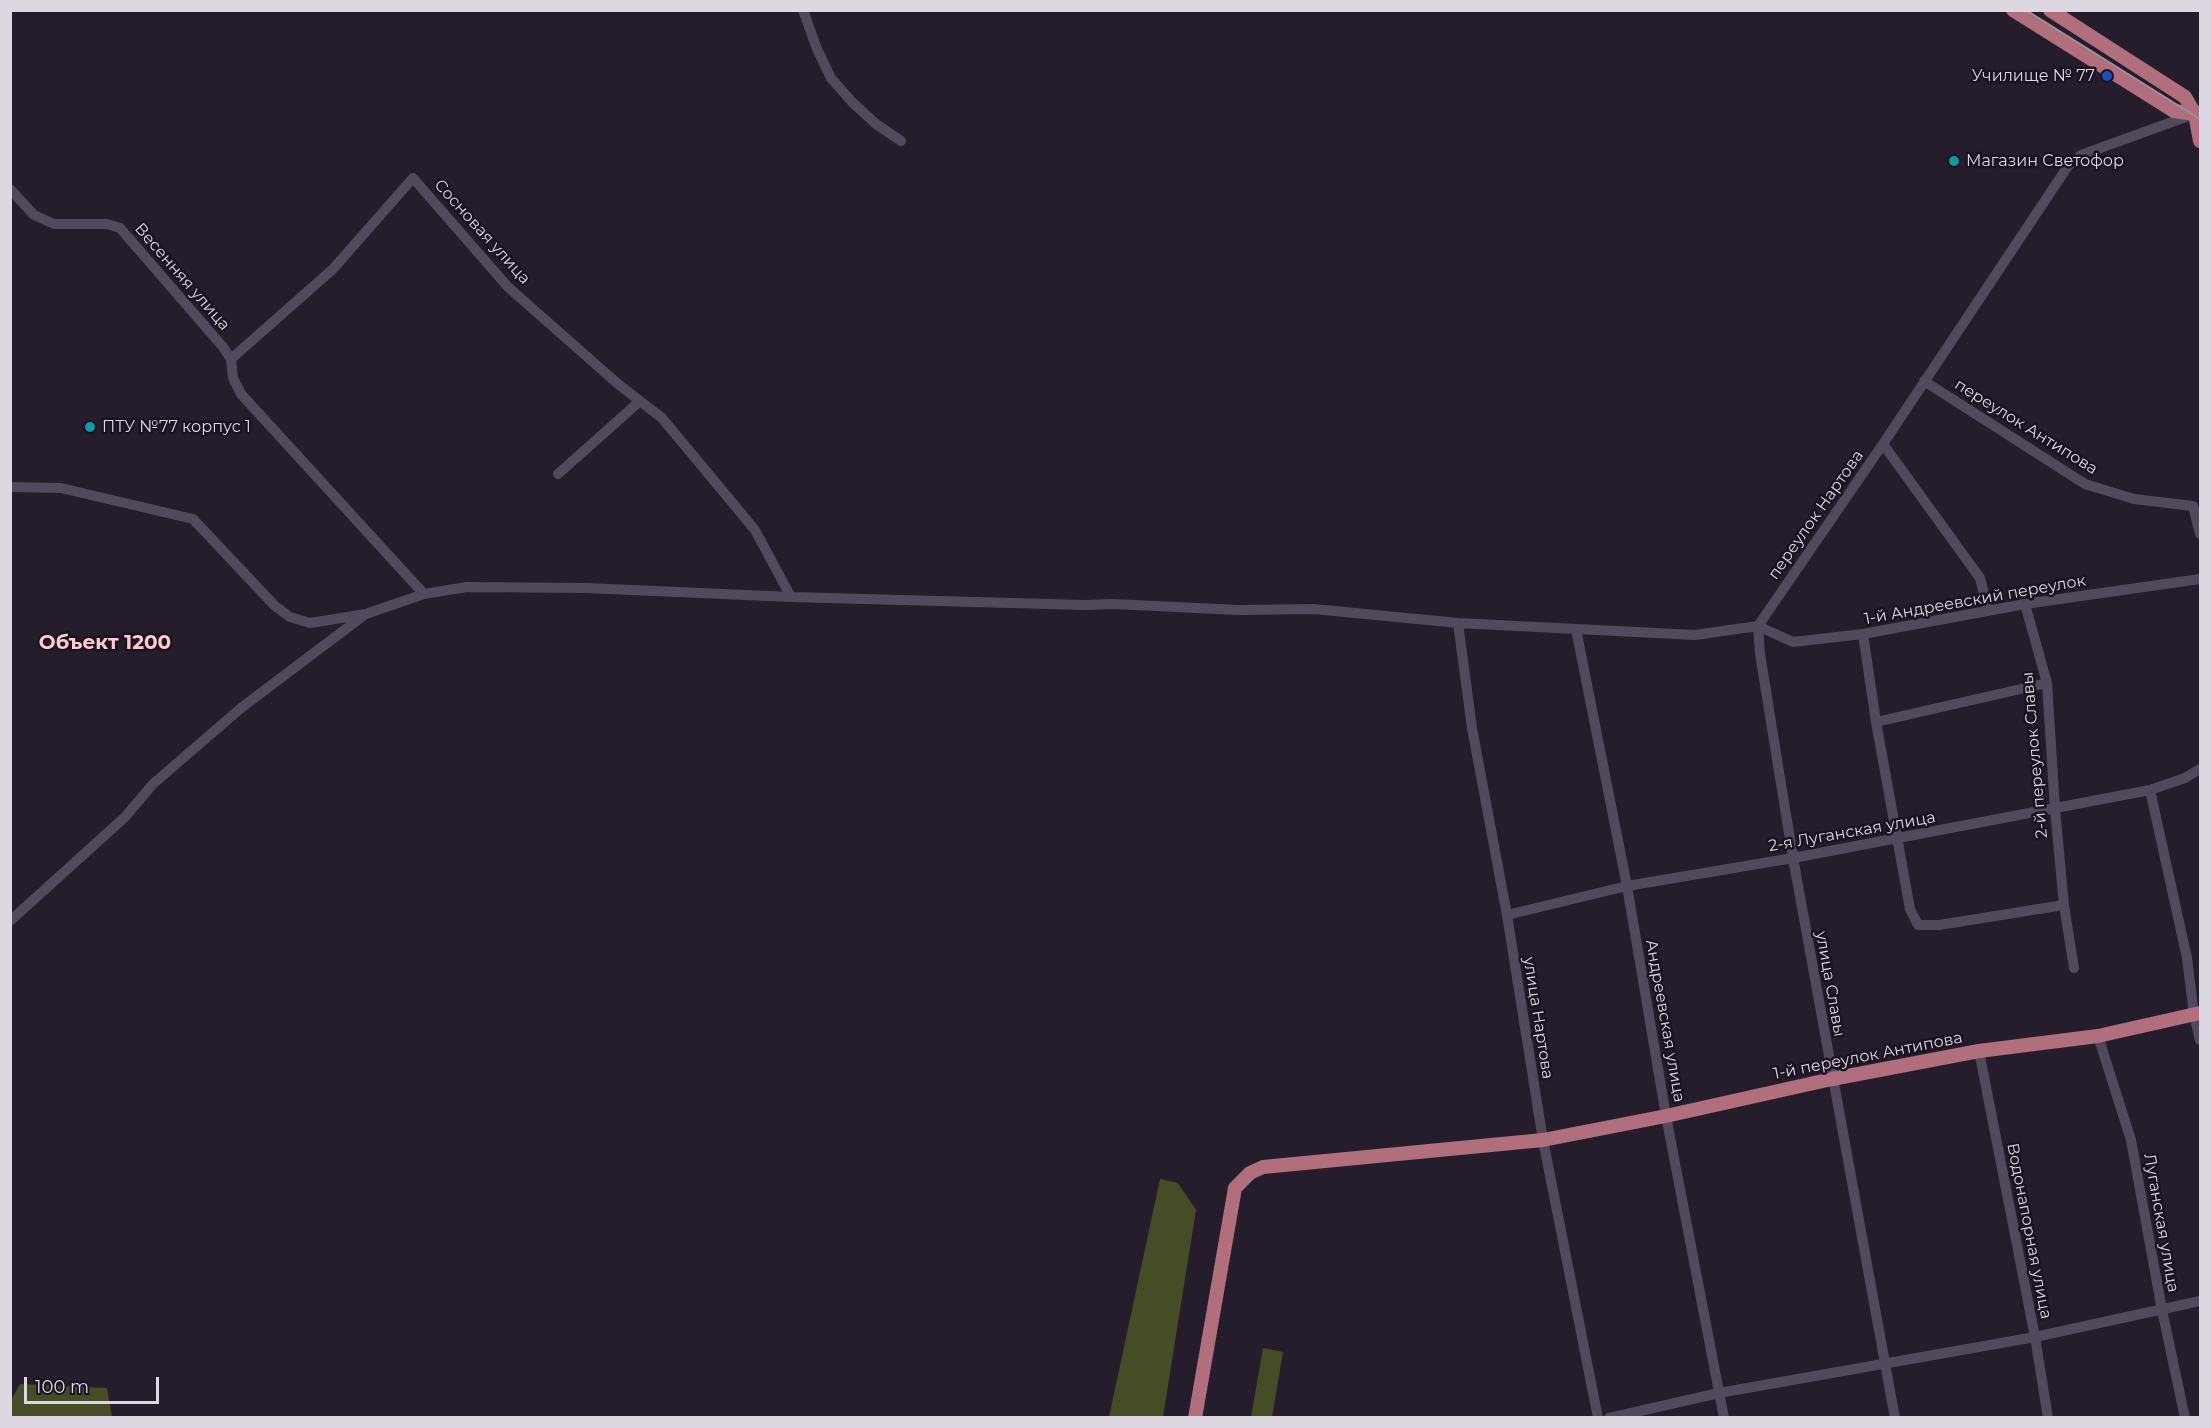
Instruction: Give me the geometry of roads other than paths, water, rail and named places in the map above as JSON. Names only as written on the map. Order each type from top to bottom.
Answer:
[{"type":"main road","points":[[2013,10],[2174,111],[2198,113]]},
{"type":"main road","points":[[2050,10],[2185,97],[2198,113],[2200,141]]},
{"type":"main road","name":"1-й переулок Антипова","points":[[1195,1418],[1232,1198],[1241,1180],[1263,1167],[1543,1140],[1666,1116],[1832,1079],[1979,1052],[2098,1036],[2198,1014]]},
{"type":"street","points":[[803,10],[817,49],[831,78],[852,102],[901,141]]},
{"type":"street","name":"переулок Нартова","points":[[1758,626],[1883,444],[2068,166],[2081,155],[2198,113]]},
{"type":"street","name":"Сосновая улица","points":[[231,359],[333,269],[413,178],[508,287],[609,377],[640,401]]},
{"type":"street","name":"Весенняя улица","points":[[10,189],[34,215],[54,224],[107,224],[120,228],[231,359]]},
{"type":"street","points":[[231,359],[233,378],[241,394],[424,594]]},
{"type":"street","name":"переулок Антипова","points":[[1924,381],[2085,484],[2134,499],[2193,507],[2200,534]]},
{"type":"street","points":[[558,474],[640,401],[662,418],[755,530],[791,597]]},
{"type":"street","points":[[1883,444],[1980,578],[1988,610]]},
{"type":"street","points":[[10,487],[61,488],[194,519],[275,606],[290,617],[309,623],[366,614],[424,594],[467,587],[576,588],[791,597],[1113,604],[1238,610],[1314,609],[1458,623],[1695,635],[1758,626]]},
{"type":"street","name":"1-й Андреевский переулок","points":[[1758,626],[1793,642],[1863,634],[1988,610],[2200,579]]},
{"type":"street","name":"2-й переулок Славы","points":[[2025,604],[2044,665],[2047,683],[2064,905],[2074,968]]},
{"type":"street","points":[[10,921],[125,817],[153,784],[241,708],[366,614]]},
{"type":"street","name":"улица Нартова","points":[[1458,623],[1472,728],[1507,915],[1543,1140],[1598,1418]]},
{"type":"street","name":"улица Славы","points":[[1758,626],[1760,654],[1793,858],[1895,1418]]},
{"type":"street","name":"Андреевская улица","points":[[1576,629],[1627,885],[1666,1116],[1724,1418]]},
{"type":"street","points":[[1863,634],[1876,722],[1910,909],[1918,925],[1939,925],[2064,905]]},
{"type":"street","points":[[1876,722],[2047,683]]},
{"type":"street","name":"2-я Луганская улица","points":[[1507,915],[1627,885],[1898,839],[2150,790],[2185,778],[2200,770]]},
{"type":"street","points":[[2150,790],[2187,958],[2198,1014],[2200,1040]]},
{"type":"street","name":"Луганская улица","points":[[2098,1036],[2131,1140],[2162,1310],[2185,1418]]},
{"type":"street","name":"Водонапорная улица","points":[[1979,1052],[2035,1337],[2048,1418]]},
{"type":"street","points":[[1609,1418],[1719,1393],[2035,1337],[2200,1301]]},
{"type":"tram line","points":[[2026,10],[2200,119]]},
{"type":"place","name":"Училище № 77","points":[[2107,76]]},
{"type":"place","name":"Магазин Светофор","points":[[1954,161]]},
{"type":"place","name":"ПТУ №77 корпус 1","points":[[90,427]]},
{"type":"district","name":"Объект 1200","points":[[105,643]]}]
